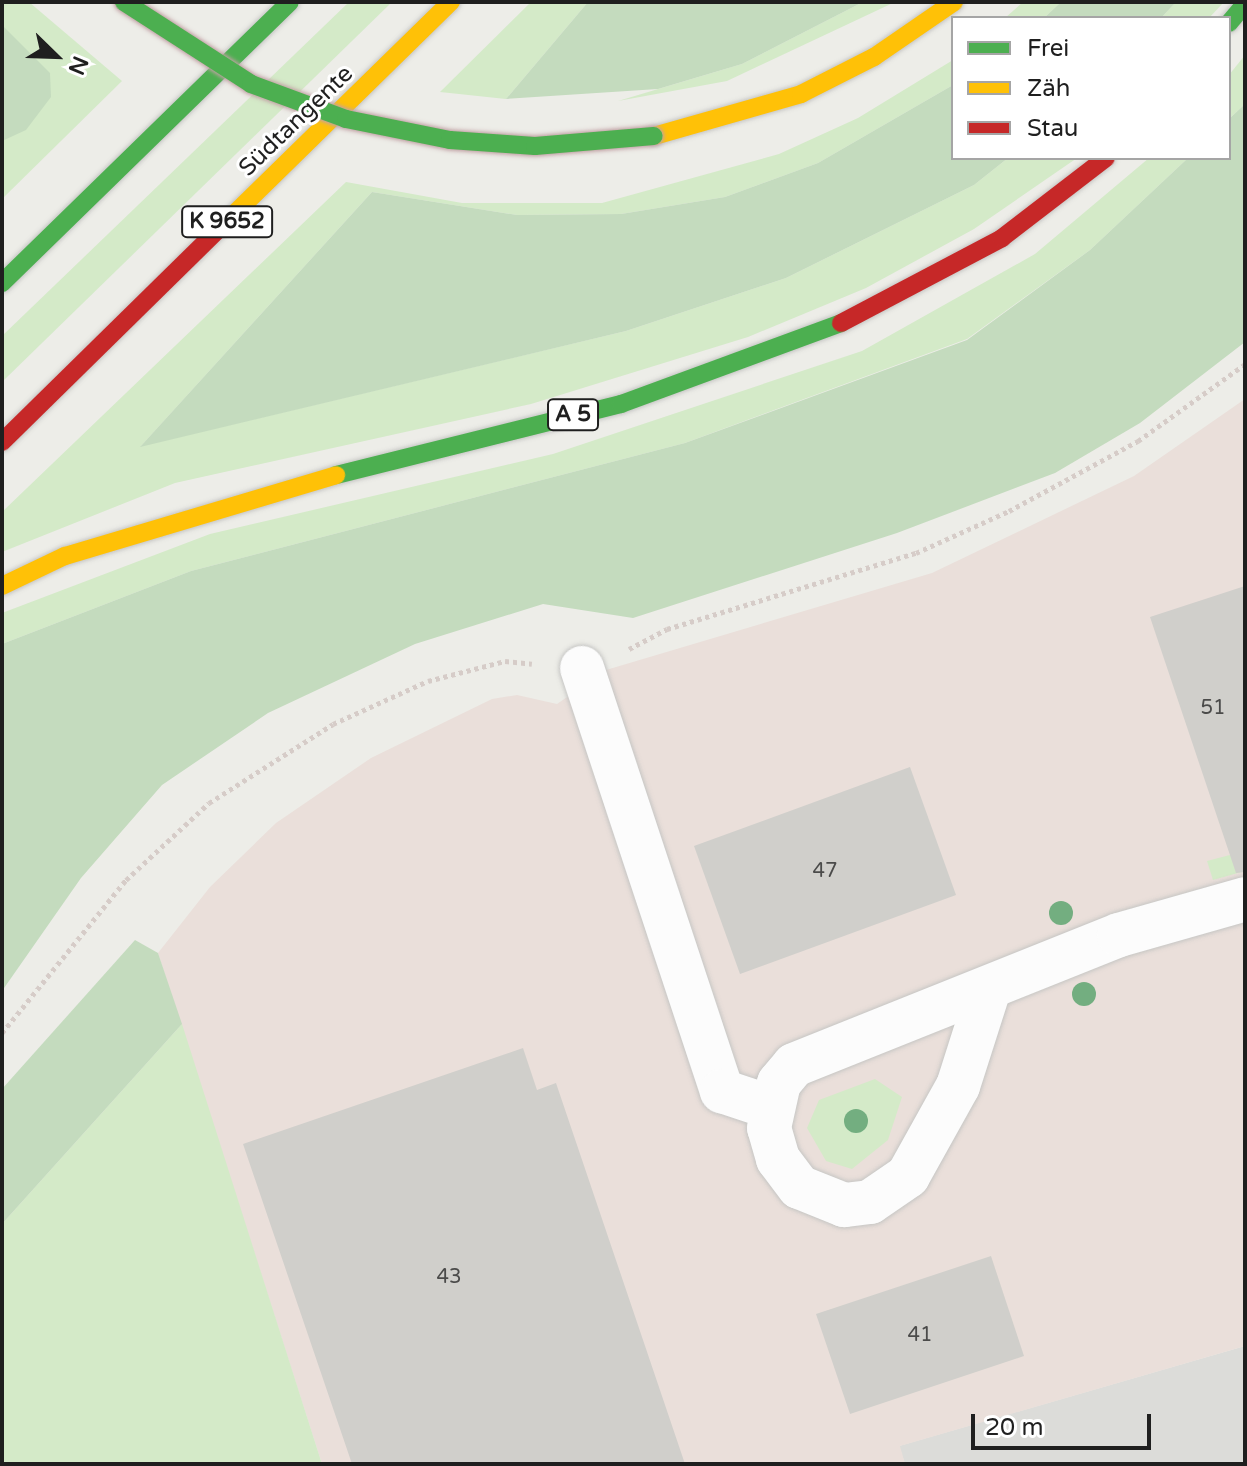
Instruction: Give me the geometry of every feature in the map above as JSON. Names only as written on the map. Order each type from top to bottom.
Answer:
[{"type":"highway","points":[[124,2],[251,84],[346,119],[450,140],[535,146],[654,136],[801,94],[874,57],[954,2]]},
{"type":"highway","points":[[2,283],[290,2]]},
{"type":"highway","name":"Südtangente","points":[[2,442],[451,2]]},
{"type":"highway","points":[[1231,21],[1245,4]]},
{"type":"highway","name":"A 5","points":[[2,586],[65,556],[235,500],[621,404],[803,340],[905,294],[1002,238],[1103,160]]},
{"type":"street","points":[[599,662],[722,1091],[770,1107]]},
{"type":"street","points":[[989,989],[958,1086],[908,1176],[870,1202],[844,1205],[799,1187],[778,1159],[770,1107],[794,1065],[1119,935],[1245,899]]},
{"type":"path","points":[[2,1033],[126,880],[209,803],[333,724],[428,681],[505,661],[599,662],[667,629],[916,553],[1009,511],[1138,441],[1245,364]]},
{"type":"shaded area","points":[[1245,399],[1245,1346],[900,1446],[905,1464],[322,1464],[158,953],[210,887],[276,823],[371,758],[492,699],[517,695],[557,704],[606,670],[932,573],[1134,476]]},
{"type":"shaded area","points":[[1245,1346],[1245,1464],[905,1464],[899,1446]]},
{"type":"green space","points":[[2,2],[29,2],[122,81],[2,199]]},
{"type":"green space","points":[[349,2],[392,2],[2,382],[2,336]]},
{"type":"green space","points":[[531,2],[588,2],[506,99],[440,92]]},
{"type":"green space","points":[[588,2],[863,2],[742,64],[658,89],[506,99]]},
{"type":"green space","points":[[863,2],[895,2],[727,81],[618,101],[742,64]]},
{"type":"green space","points":[[1023,2],[1061,2],[1046,16],[1007,16]]},
{"type":"green space","points":[[1061,2],[1176,2],[1163,16],[1046,16]]},
{"type":"green space","points":[[1176,2],[1224,2],[1211,16],[1163,16]]},
{"type":"green space","points":[[2,25],[50,73],[51,97],[26,130],[2,141]]},
{"type":"green space","points":[[1245,55],[1245,104],[1231,117],[1231,72]]},
{"type":"green space","points":[[951,61],[951,86],[818,163],[725,197],[621,214],[517,215],[372,192],[141,446],[626,331],[786,278],[974,185],[1005,160],[1074,160],[974,229],[866,288],[748,337],[531,404],[175,483],[2,552],[2,512],[346,182],[462,203],[602,203],[779,154],[858,118]]},
{"type":"green space","points":[[951,86],[951,160],[1005,160],[974,185],[786,278],[626,331],[140,447],[372,192],[517,215],[621,214],[725,197],[818,163]]},
{"type":"green space","points":[[1245,104],[1245,342],[1140,423],[1055,473],[897,533],[633,618],[543,604],[415,644],[268,713],[162,785],[81,878],[2,991],[2,644],[191,571],[685,443],[967,340],[1090,250],[1186,160],[1231,160],[1231,117]]},
{"type":"green space","points":[[1147,160],[1186,160],[1090,250],[967,339],[685,443],[191,571],[2,644],[2,613],[210,534],[553,454],[862,351],[1035,254]]},
{"type":"green space","points":[[1245,851],[1245,871],[1213,880],[1207,861]]},
{"type":"green space","points":[[135,940],[158,953],[182,1024],[2,1224],[2,1089]]},
{"type":"green space","points":[[182,1024],[322,1464],[2,1464],[2,1224]]},
{"type":"green space","points":[[875,1079],[902,1097],[888,1140],[852,1169],[826,1161],[807,1128],[819,1100]]},
{"type":"building","points":[[1245,586],[1245,872],[1236,873],[1150,617]]},
{"type":"building","points":[[910,767],[956,895],[740,974],[694,846]]},
{"type":"building","points":[[523,1048],[537,1090],[556,1083],[685,1464],[352,1464],[243,1144]]},
{"type":"building","points":[[991,1256],[1024,1356],[850,1414],[816,1314]]},
{"type":"traffic: fast","points":[[124,2],[251,84],[346,119],[450,140],[535,146],[654,136]]},
{"type":"traffic: fast","points":[[2,283],[290,2]]},
{"type":"traffic: fast","points":[[1231,21],[1245,4]]},
{"type":"traffic: fast","points":[[336,475],[621,404],[841,323]]},
{"type":"traffic: slow","points":[[226,222],[451,2]]},
{"type":"traffic: slow","points":[[654,136],[801,94],[874,57],[954,2]]},
{"type":"traffic: slow","points":[[2,586],[65,556],[336,475]]},
{"type":"traffic: jam","points":[[841,323],[1002,238],[1103,160]]},
{"type":"traffic: jam","points":[[2,442],[226,222]]}]
